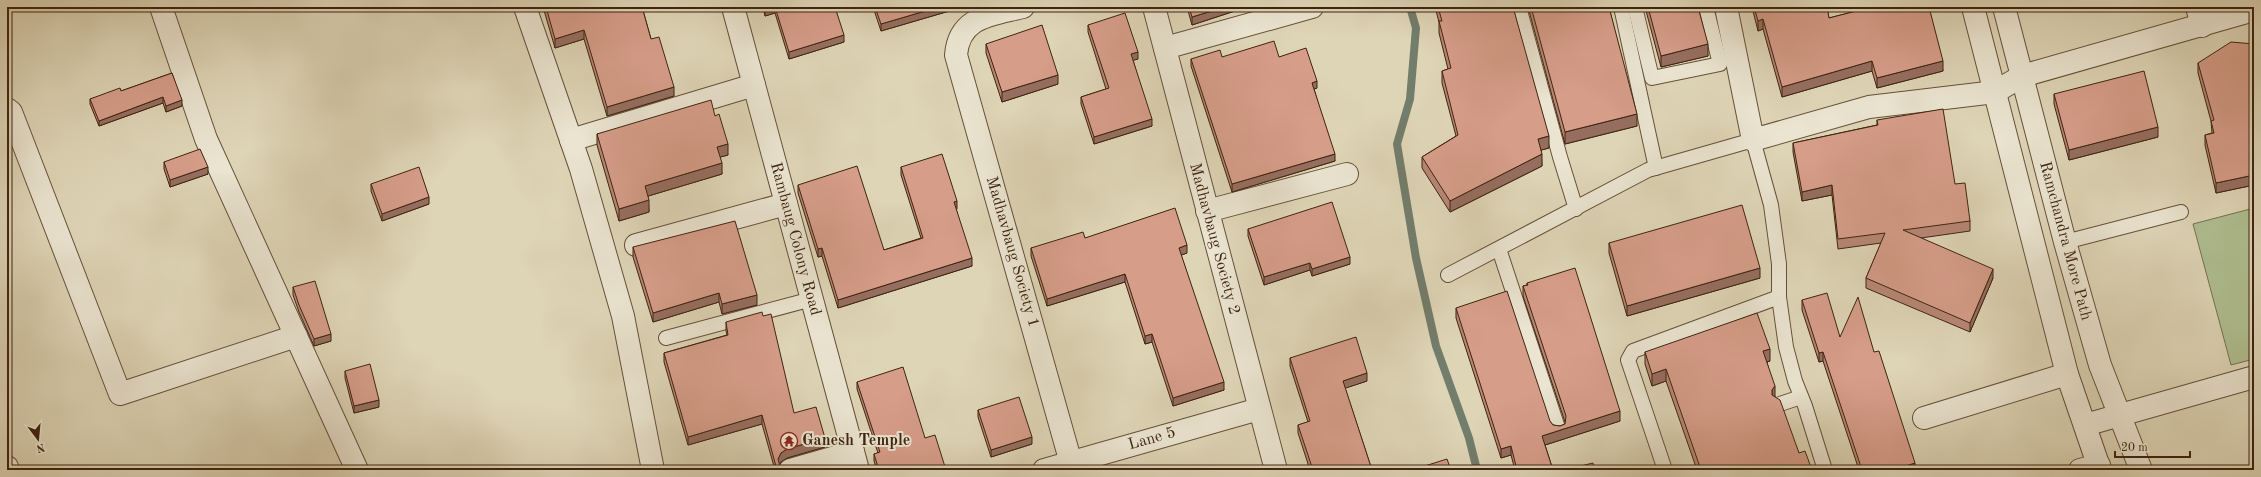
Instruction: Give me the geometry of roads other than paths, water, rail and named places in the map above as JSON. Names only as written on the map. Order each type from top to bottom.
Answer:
[{"type":"street","points":[[161,7],[206,139],[357,470]]},
{"type":"street","points":[[525,7],[571,140],[623,316],[653,470]]},
{"type":"street","name":"Rambaug Colony Road","points":[[733,7],[855,461]]},
{"type":"street","name":"Madhavbaug Society 1","points":[[1023,7],[979,19],[968,26],[960,35],[956,55],[1072,466]]},
{"type":"street","name":"Madhavbaug Society 2","points":[[1154,7],[1276,470]]},
{"type":"street","points":[[1165,48],[1312,7]]},
{"type":"street","points":[[1726,7],[1753,140],[1868,107],[1995,92],[2022,76],[2199,16],[2254,10]]},
{"type":"street","name":"Ramchandra More Path","points":[[1973,7],[2067,374],[2085,425],[2093,468]]},
{"type":"street","name":"Ramchandra More Path","points":[[2004,7],[2065,242],[2100,365],[2141,470]]},
{"type":"street","points":[[571,140],[754,85]]},
{"type":"street","points":[[7,109],[11,112],[120,394],[296,336]]},
{"type":"street","points":[[1207,211],[1347,174]]},
{"type":"street","points":[[636,245],[786,204]]},
{"type":"street","points":[[1924,418],[2067,374]]},
{"type":"street","points":[[2085,425],[2254,377]]},
{"type":"street","name":"Lane 5","points":[[1044,470],[1072,466],[1259,409]]},
{"type":"street","points":[[790,470],[855,461]]},
{"type":"lane","points":[[1519,7],[1560,157],[1576,209]]},
{"type":"lane","points":[[1621,7],[1656,168]]},
{"type":"lane","points":[[1634,7],[1652,78],[1720,64],[1706,7]]},
{"type":"lane","points":[[1448,275],[1648,170],[1753,140],[1771,205],[1779,264],[1780,297],[1786,347],[1795,381],[1825,470]]},
{"type":"lane","points":[[2065,242],[2181,212]]},
{"type":"lane","points":[[1499,249],[1558,428]]},
{"type":"lane","points":[[1665,470],[1628,360],[1633,351],[1780,297]]},
{"type":"lane","points":[[666,338],[812,299]]},
{"type":"lane","points":[[1780,404],[1801,397]]},
{"type":"waterway","points":[[1410,7],[1416,28],[1410,99],[1397,144],[1416,258],[1436,346],[1469,438],[1477,470]]},
{"type":"place","name":"Ganesh Temple","points":[[789,441]]}]
